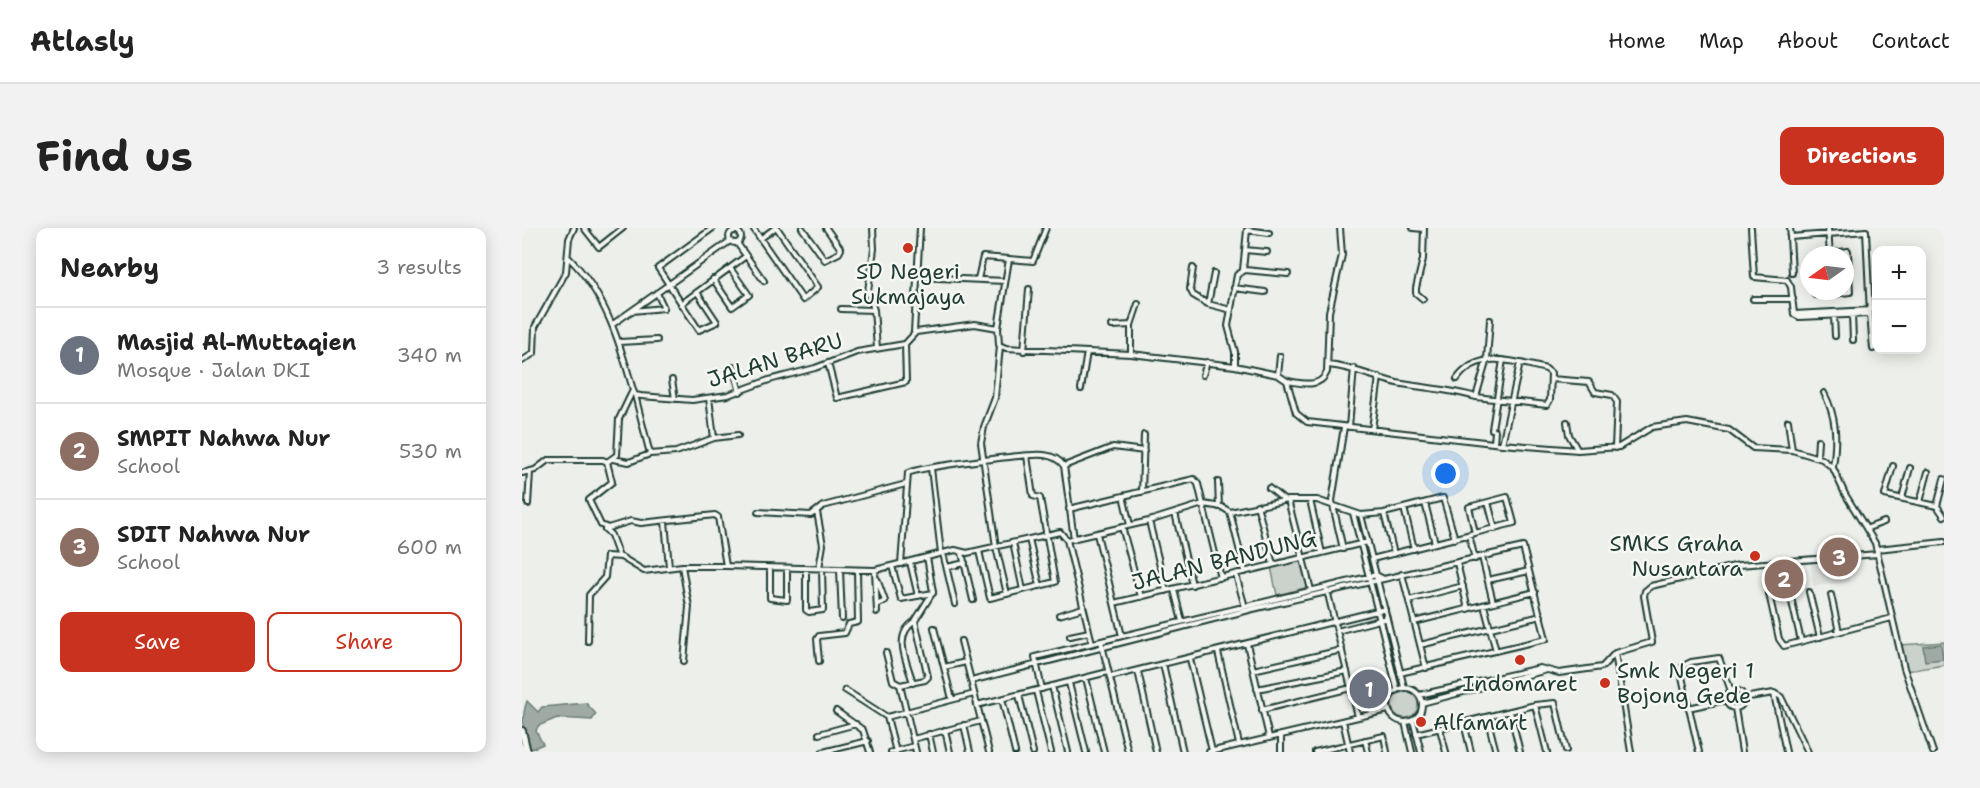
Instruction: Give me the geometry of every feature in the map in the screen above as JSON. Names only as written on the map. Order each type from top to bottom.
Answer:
[{"type":"highway","points":[[522,731],[527,751]]},
{"type":"street","points":[[522,361],[532,356],[536,349],[535,327],[539,316],[562,283],[574,228]]},
{"type":"street","points":[[584,228],[598,247],[622,228]]},
{"type":"street","points":[[696,292],[717,320],[716,324],[699,330],[667,285],[658,270],[659,266],[713,228]]},
{"type":"street","points":[[753,228],[760,239],[801,300],[809,297],[818,289],[776,228],[760,239]]},
{"type":"street","points":[[802,228],[825,260],[839,253],[841,249],[826,228]]},
{"type":"street","points":[[873,228],[874,249],[868,291],[874,310],[877,348]]},
{"type":"street","points":[[828,362],[837,398],[906,382],[905,344],[914,332],[920,228]]},
{"type":"street","points":[[978,279],[983,257],[1033,261],[1046,228]]},
{"type":"street","points":[[1000,346],[1024,351],[1131,354],[1206,362],[1278,375],[1287,381],[1320,382],[1325,376],[1328,365],[1328,323],[1342,255],[1341,228]]},
{"type":"street","points":[[1413,228],[1424,228],[1423,259],[1416,288],[1416,293],[1423,299]]},
{"type":"street","points":[[1751,228],[1753,275],[1758,278],[1787,280],[1793,299],[1794,314],[1799,318],[1871,312]]},
{"type":"street","points":[[1790,228],[1792,273]]},
{"type":"street","points":[[730,241],[731,230],[740,230],[741,238],[737,243]]},
{"type":"street","points":[[1234,366],[1235,352],[1228,331],[1237,275],[1243,270],[1247,230],[1269,233]]},
{"type":"street","points":[[1790,236],[1828,231],[1867,232],[1872,330]]},
{"type":"street","points":[[1828,231],[1829,246]]},
{"type":"street","points":[[613,324],[730,241]]},
{"type":"street","points":[[730,241],[737,243],[764,281]]},
{"type":"street","points":[[1245,250],[1267,252]]},
{"type":"street","points":[[681,304],[746,256]]},
{"type":"street","points":[[569,258],[583,271],[613,324],[650,454]]},
{"type":"street","points":[[1007,594],[996,547],[982,437],[995,398],[1000,346],[998,328],[1009,259]]},
{"type":"street","points":[[714,279],[732,307],[749,295],[730,268]]},
{"type":"street","points":[[1193,268],[1191,293],[1209,304],[1231,310]]},
{"type":"street","points":[[1243,270],[1288,274]]},
{"type":"street","points":[[1209,304],[1214,273]]},
{"type":"street","points":[[917,277],[1005,281]]},
{"type":"street","points":[[1234,288],[1265,292]]},
{"type":"street","points":[[1024,351],[1029,289]]},
{"type":"street","points":[[632,311],[664,308],[657,293]]},
{"type":"street","points":[[1753,299],[1793,299]]},
{"type":"street","points":[[1131,354],[1131,325],[1138,304]]},
{"type":"street","points":[[841,309],[874,310]]},
{"type":"street","points":[[1794,314],[1871,312]]},
{"type":"street","points":[[1852,315],[1853,340]]},
{"type":"street","points":[[1834,316],[1835,336]]},
{"type":"street","points":[[1476,397],[1487,359],[1490,320]]},
{"type":"street","points":[[914,332],[975,324],[998,328]]},
{"type":"street","points":[[1112,326],[1131,325]]},
{"type":"street","points":[[619,342],[657,340]]},
{"type":"street","name":"JALAN BARU","points":[[634,392],[675,399],[710,398],[740,392],[877,348],[905,344]]},
{"type":"street","points":[[1081,389],[1087,352]]},
{"type":"street","points":[[1278,375],[1280,356]]},
{"type":"street","points":[[1328,365],[1354,368],[1396,383],[1446,389],[1496,401],[1546,405],[1550,400],[1551,373],[1546,369],[1520,363],[1487,359],[1462,371],[1457,379]]},
{"type":"street","points":[[1494,443],[1496,401],[1503,360]]},
{"type":"street","points":[[1203,375],[1206,362]]},
{"type":"street","points":[[1502,444],[1520,363]]},
{"type":"street","points":[[733,367],[740,392]]},
{"type":"street","points":[[1332,505],[1354,368]]},
{"type":"street","points":[[1372,430],[1379,377]]},
{"type":"street","points":[[1551,379],[1589,382],[1595,392],[1612,395],[1617,402],[1615,448]]},
{"type":"street","points":[[672,380],[675,399]]},
{"type":"street","points":[[1287,381],[1296,413],[1302,420],[1372,430],[1578,450],[1624,446],[1652,427],[1687,422],[1729,430],[1753,448],[1792,450],[1817,457],[1833,468]]},
{"type":"street","points":[[522,473],[530,472],[548,460],[603,460],[607,462],[613,459],[618,452],[616,435],[619,418],[634,392]]},
{"type":"street","points":[[1824,393],[1832,407],[1836,429],[1833,468],[1848,500],[1868,528],[1877,549],[1904,668],[1933,752]]},
{"type":"street","points":[[710,398],[714,438]]},
{"type":"street","points":[[1788,420],[1792,450]]},
{"type":"street","points":[[1567,422],[1569,435],[1578,450]]},
{"type":"street","points":[[613,459],[629,462],[650,454],[676,452],[714,438],[738,435]]},
{"type":"street","points":[[1142,492],[1144,435]]},
{"type":"street","points":[[1817,457],[1818,440]]},
{"type":"street","points":[[1064,466],[1113,447],[1144,451]]},
{"type":"street","points":[[979,551],[990,598],[1056,580],[1040,498],[1034,497],[1027,456]]},
{"type":"street","points":[[901,564],[908,473],[931,468],[1027,456],[1056,458],[1064,466],[1074,539]]},
{"type":"street","points":[[607,462],[612,479],[610,485],[589,500],[604,528],[611,535],[619,557]]},
{"type":"street","points":[[1893,466],[1885,495],[1938,506],[1944,516]]},
{"type":"street","points":[[931,468],[942,553],[955,604]]},
{"type":"street","points":[[1902,498],[1910,468]]},
{"type":"street","points":[[528,504],[530,472]]},
{"type":"street","points":[[1920,502],[1928,472]]},
{"type":"street","points":[[1069,509],[1194,479],[1198,484],[1221,578]]},
{"type":"street","points":[[1938,506],[1942,499],[1944,479]]},
{"type":"street","points":[[1218,482],[1219,507]]},
{"type":"street","points":[[758,512],[807,516],[824,506],[906,484]]},
{"type":"street","points":[[1269,488],[1287,500],[1311,592]]},
{"type":"street","points":[[1123,496],[1130,525]]},
{"type":"street","points":[[1372,559],[1495,529],[1514,522],[1507,497],[1469,507],[1475,533]]},
{"type":"street","points":[[1067,540],[1149,521],[1203,504],[1230,512],[1287,500],[1310,500],[1361,515],[1384,513],[1444,499],[1455,539]]},
{"type":"street","points":[[1310,500],[1322,553]]},
{"type":"street","points":[[1488,502],[1495,529]]},
{"type":"street","points":[[1425,503],[1435,543]]},
{"type":"street","points":[[1257,505],[1273,564]]},
{"type":"street","name":"JALAN BANDUNG","points":[[1332,505],[1342,549]]},
{"type":"street","points":[[1404,508],[1414,549]]},
{"type":"street","points":[[806,568],[806,610],[815,612],[823,610],[821,569],[823,545],[817,512]]},
{"type":"street","points":[[1230,512],[1245,572]]},
{"type":"street","points":[[1353,512],[1397,689]]},
{"type":"street","points":[[1175,513],[1192,585]]},
{"type":"street","points":[[1384,513],[1394,554]]},
{"type":"street","points":[[604,528],[631,521],[641,523],[715,515],[718,517],[726,566]]},
{"type":"street","points":[[1361,515],[1376,575],[1380,579],[1404,687]]},
{"type":"street","points":[[665,521],[669,567]]},
{"type":"street","points":[[1149,521],[1166,591]]},
{"type":"street","points":[[1868,528],[1884,522]]},
{"type":"street","points":[[1122,527],[1141,597]]},
{"type":"street","points":[[962,553],[1060,532],[1067,540],[1092,643]]},
{"type":"street","points":[[1097,534],[1122,636]]},
{"type":"street","points":[[1469,535],[1474,559]]},
{"type":"street","points":[[1029,539],[1040,586]]},
{"type":"street","name":"JALAN BANDUNG","points":[[1114,603],[1368,542]]},
{"type":"street","points":[[1877,549],[1944,542]]},
{"type":"street","points":[[1013,543],[1023,590]]},
{"type":"street","points":[[1042,688],[1035,657],[1311,592],[1457,563],[1523,547],[1546,639],[1400,673]]},
{"type":"street","points":[[588,641],[589,595],[605,577],[606,557],[619,557],[644,571],[682,566],[726,566],[857,570],[875,573],[892,566],[957,549],[962,553],[973,600]]},
{"type":"street","points":[[1419,695],[1422,703],[1420,713],[1413,720],[1398,721],[1388,710],[1390,694],[1404,687],[1419,695],[1540,668],[1560,673],[1602,668],[1615,653],[1652,642],[1644,596],[1645,591],[1651,586],[1739,565],[1878,554]]},
{"type":"street","points":[[913,683],[901,639],[905,629],[915,621],[933,592],[927,557]]},
{"type":"street","points":[[1482,557],[1493,602]]},
{"type":"street","points":[[910,561],[918,596]]},
{"type":"street","points":[[947,567],[965,563]]},
{"type":"street","points":[[1457,563],[1468,609]]},
{"type":"street","points":[[682,566],[689,607],[684,662]]},
{"type":"street","points":[[892,566],[901,599],[933,592]]},
{"type":"street","points":[[770,568],[771,598],[787,600],[787,569]]},
{"type":"street","points":[[840,570],[843,619]]},
{"type":"street","points":[[819,661],[817,639],[819,636],[845,633],[849,624],[858,622],[857,570]]},
{"type":"street","points":[[1488,580],[1529,571]]},
{"type":"street","points":[[875,573],[877,612]]},
{"type":"street","points":[[875,573],[885,601],[877,605]]},
{"type":"street","points":[[1402,574],[1426,668]]},
{"type":"street","points":[[1236,575],[1245,608]]},
{"type":"street","points":[[1370,579],[1376,575]]},
{"type":"street","points":[[1409,600],[1463,586]]},
{"type":"street","points":[[1327,589],[1358,717]]},
{"type":"street","points":[[1789,589],[1801,641]]},
{"type":"street","points":[[1174,590],[1183,623]]},
{"type":"street","points":[[1414,622],[1535,592]]},
{"type":"street","points":[[1809,592],[1820,637]]},
{"type":"street","points":[[1768,594],[1780,643],[1784,646],[1892,618]]},
{"type":"street","points":[[1831,595],[1839,632]]},
{"type":"street","points":[[1484,604],[1496,651]]},
{"type":"street","points":[[1059,615],[1083,608]]},
{"type":"street","points":[[1110,677],[1385,609]]},
{"type":"street","points":[[1420,645],[1541,616]]},
{"type":"street","points":[[1337,631],[1387,618]]},
{"type":"street","points":[[886,653],[893,681],[900,685],[928,677],[915,621]]},
{"type":"street","points":[[971,681],[1183,623]]},
{"type":"street","points":[[934,628],[952,699]]},
{"type":"street","points":[[1070,636],[1089,632]]},
{"type":"street","points":[[961,641],[989,752]]},
{"type":"street","points":[[1101,641],[1128,752]]},
{"type":"street","points":[[1247,644],[1269,737]]},
{"type":"street","points":[[1253,670],[1342,650]]},
{"type":"street","points":[[1218,652],[1239,744]]},
{"type":"street","points":[[1615,653],[1631,752]]},
{"type":"street","points":[[1190,658],[1211,752],[1388,710]]},
{"type":"street","points":[[1688,708],[1726,700],[1731,691],[1719,658],[1686,663],[1682,669],[1688,708],[1699,752]]},
{"type":"street","points":[[944,667],[966,662]]},
{"type":"street","points":[[1163,664],[1183,752]]},
{"type":"street","points":[[1422,703],[1547,670]]},
{"type":"street","points":[[1138,671],[1156,752]]},
{"type":"street","points":[[1257,690],[1347,671]]},
{"type":"street","points":[[977,705],[1108,672]]},
{"type":"street","points":[[1086,678],[1104,752]]},
{"type":"street","points":[[1069,682],[1086,752]]},
{"type":"street","points":[[900,685],[916,752]]},
{"type":"street","points":[[1052,686],[1068,752]]},
{"type":"street","points":[[1262,710],[1351,688]]},
{"type":"street","points":[[846,690],[887,717],[894,752],[915,746]]},
{"type":"street","points":[[1036,691],[1051,752]]},
{"type":"street","points":[[1726,700],[1729,706],[1735,708],[1742,705],[1743,698],[1740,692],[1731,691]]},
{"type":"street","points":[[1743,698],[1774,693],[1786,703],[1808,752]]},
{"type":"street","points":[[1774,693],[1786,752]]},
{"type":"street","points":[[887,717],[974,694]]},
{"type":"street","points":[[1019,695],[1033,752]]},
{"type":"street","points":[[1002,699],[1015,752]]},
{"type":"street","points":[[1416,734],[1555,702],[1566,750]]},
{"type":"street","points":[[1535,705],[1547,752]]},
{"type":"street","points":[[1735,708],[1742,752]]},
{"type":"street","points":[[836,711],[857,724],[865,733],[870,752]]},
{"type":"street","points":[[1510,711],[1520,752]]},
{"type":"street","points":[[1487,717],[1496,752]]},
{"type":"street","points":[[1413,720],[1421,752]]},
{"type":"street","points":[[913,738],[981,721]]},
{"type":"street","points":[[1343,721],[1350,752]]},
{"type":"street","points":[[1405,722],[1412,752]]},
{"type":"street","points":[[1464,723],[1471,752]]},
{"type":"street","points":[[819,734],[857,724]]},
{"type":"street","points":[[964,725],[970,752]]},
{"type":"street","points":[[1440,729],[1446,752]]},
{"type":"street","points":[[945,730],[950,752]]},
{"type":"street","points":[[929,734],[933,752]]},
{"type":"street","points":[[1281,735],[1281,752]]},
{"type":"street","points":[[1315,752],[1334,750],[1348,743],[1384,736],[1388,752]]},
{"type":"street","points":[[1365,740],[1368,752]]},
{"type":"street","points":[[823,752],[867,741]]},
{"type":"shaded area","points":[[1846,556],[1849,582],[1813,586],[1810,560]]},
{"type":"shaded area","points":[[1302,559],[1309,587],[1277,595],[1271,567]]},
{"type":"shaded area","points":[[1944,642],[1944,665],[1907,671],[1900,645]]},
{"type":"shaded area","points":[[1941,644],[1943,659],[1925,661],[1923,646]]},
{"type":"shaded area","points":[[1405,692],[1414,696],[1418,705],[1414,714],[1405,718],[1396,714],[1392,705],[1396,696]]},
{"type":"shaded area","points":[[527,701],[538,712],[542,707],[586,703],[596,714],[592,720],[557,718],[538,726],[536,731],[543,744],[526,751],[523,725]]},
{"type":"place","name":"SD Negeri Sukmajaya","points":[[908,248]]},
{"type":"place","name":"SMKS Graha Nusantara","points":[[1755,556]]},
{"type":"place","name":"SDIT Nahwa Nur","points":[[1839,557]]},
{"type":"place","name":"SMPIT Nahwa Nur","points":[[1784,579]]},
{"type":"place","name":"Indomaret","points":[[1520,660]]},
{"type":"place","name":"Smk Negeri 1 Bojong Gede","points":[[1605,683]]},
{"type":"place","name":"Masjid Al-Muttaqien","points":[[1369,689]]},
{"type":"place","name":"Alfamart","points":[[1421,722]]}]
